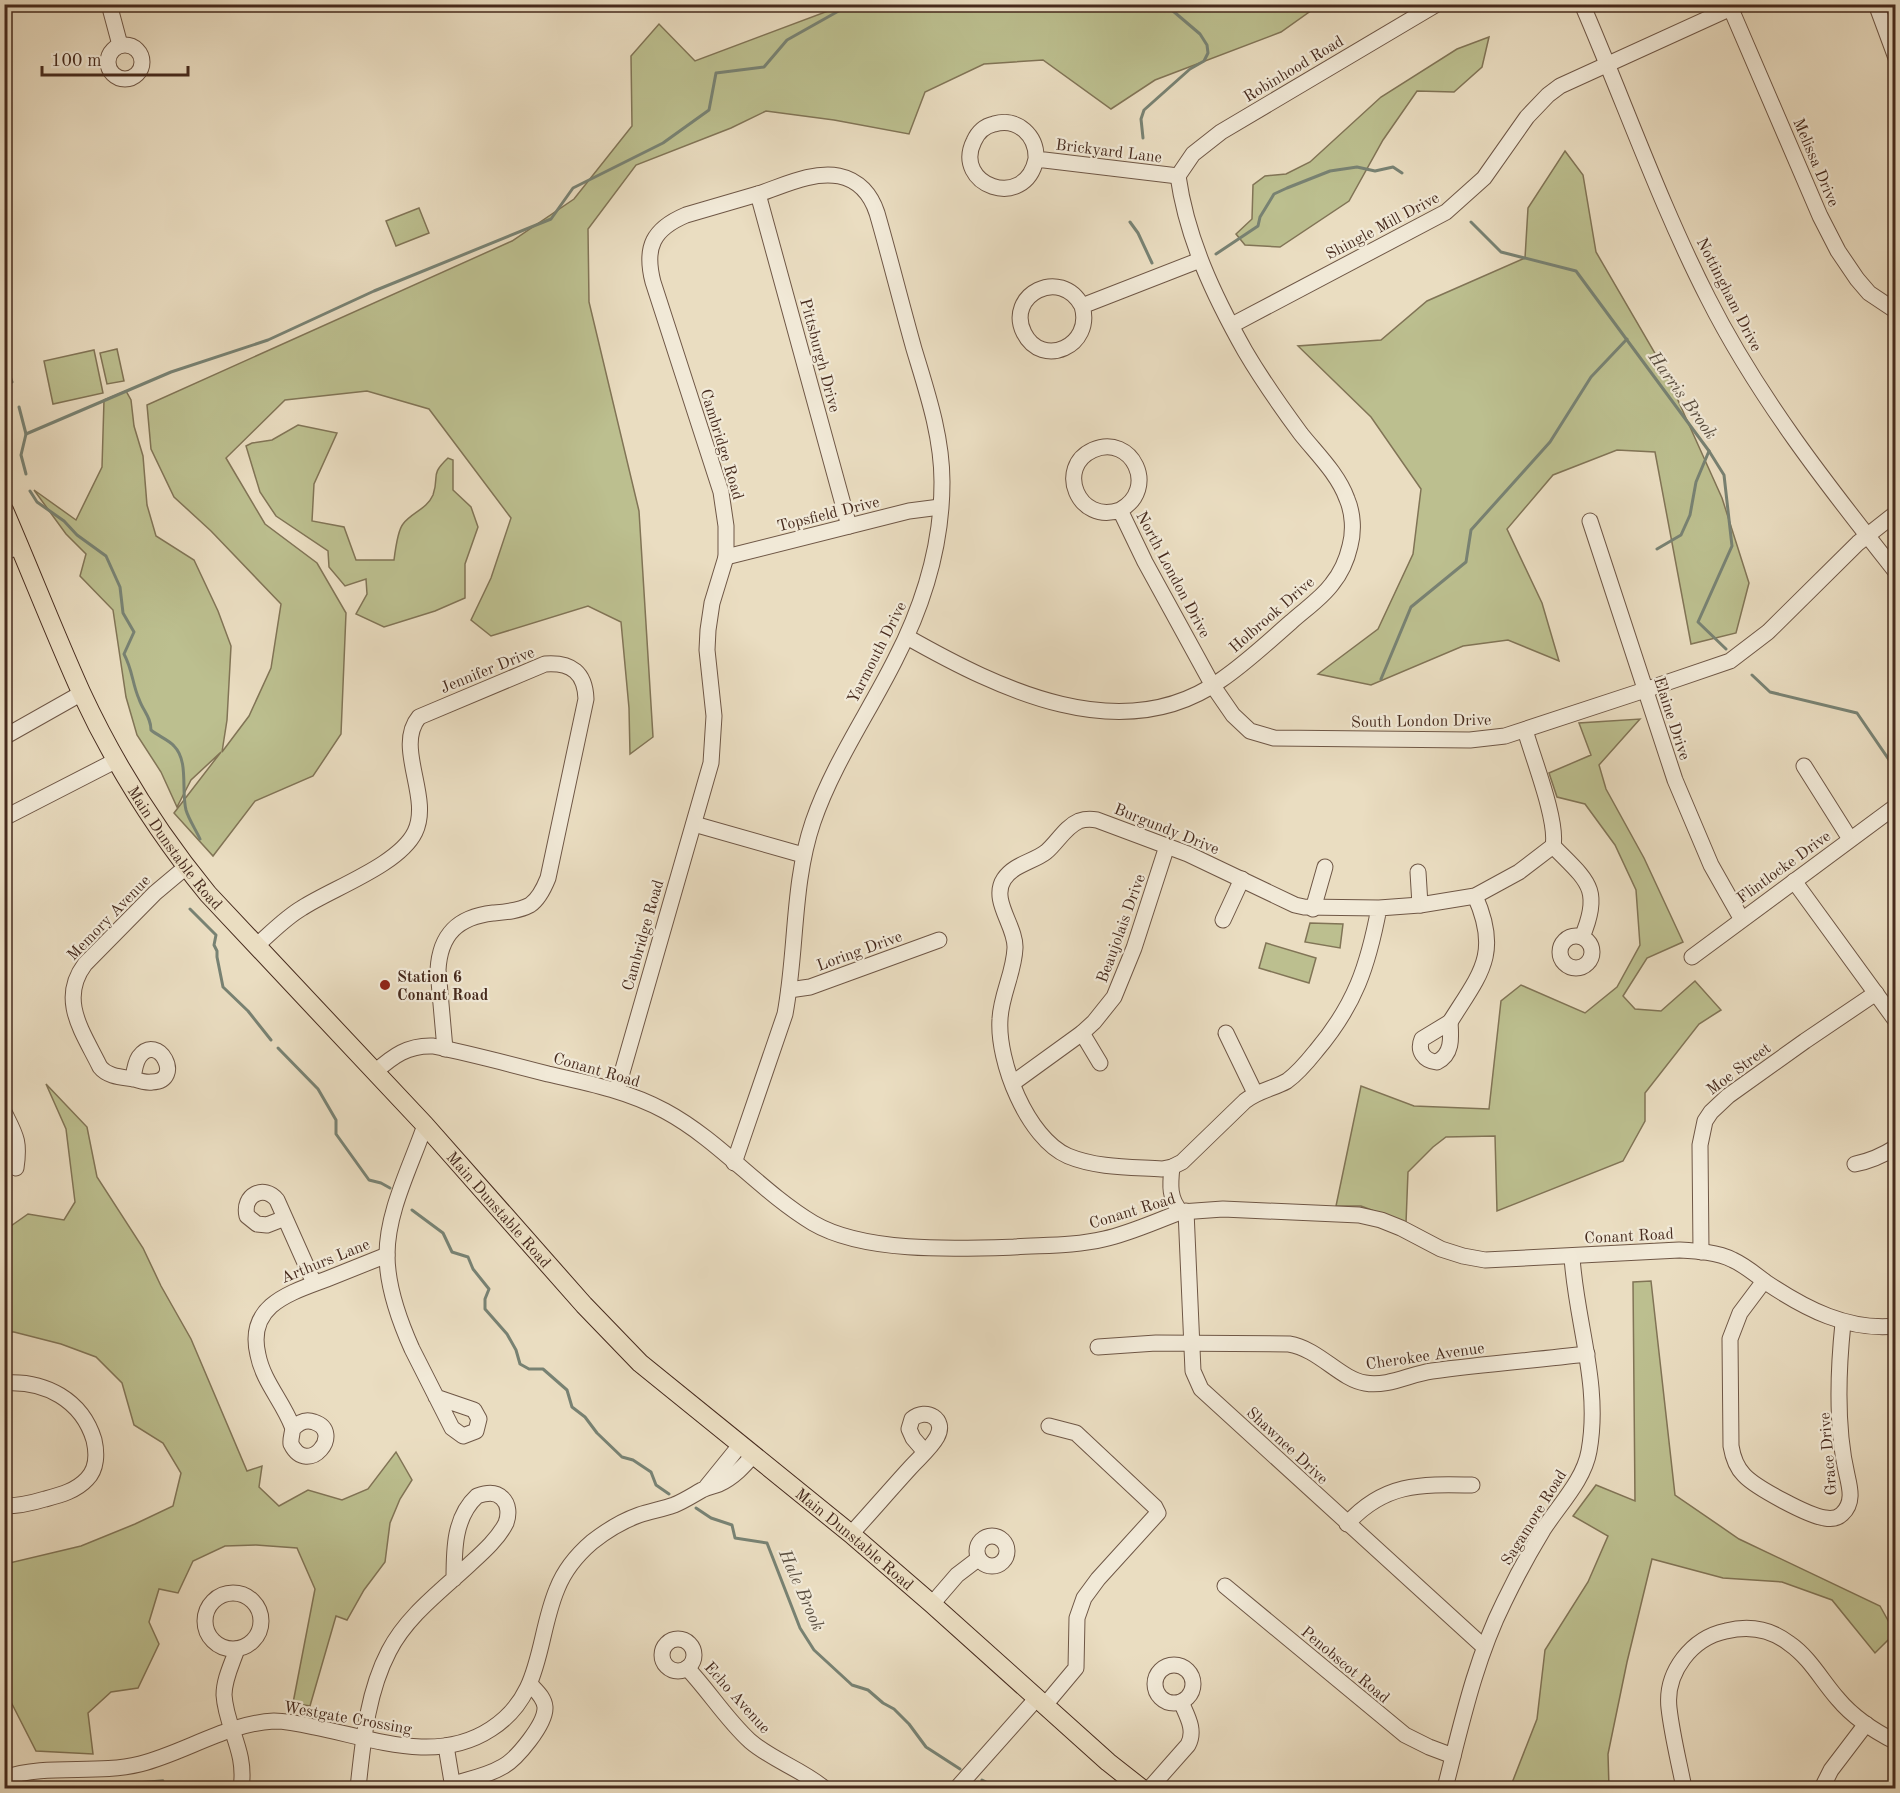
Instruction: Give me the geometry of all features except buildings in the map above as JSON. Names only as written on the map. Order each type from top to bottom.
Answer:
[{"type":"main road","name":"Main Dunstable Road","points":[[4,510],[12,549],[81,693],[129,781],[186,867],[256,946],[425,1125],[614,1338],[666,1385],[851,1534],[1141,1788]]},
{"type":"street","points":[[109,4],[120,45]]},
{"type":"street","name":"Robinhood Road","points":[[1178,176],[1193,154],[1221,132],[1419,9],[1437,4]]},
{"type":"street","name":"Nottingham Drive","points":[[1582,4],[1692,264],[1726,331],[1781,420],[1896,572]]},
{"type":"street","points":[[1876,4],[1896,58]]},
{"type":"street","name":"Shingle Mill Drive","points":[[1232,325],[1446,212],[1484,178],[1527,117],[1548,95],[1568,81],[1736,7]]},
{"type":"street","name":"Melissa Drive","points":[[1736,7],[1820,216],[1838,251],[1869,293],[1896,311]]},
{"type":"street","name":"Brickyard Lane","points":[[1006,122],[1021,127],[1029,135],[1034,144],[1036,159],[1027,179],[1012,188],[1001,189],[980,180],[972,166],[970,154],[981,130],[996,123],[1006,122]]},
{"type":"street","name":"Brickyard Lane","points":[[1036,159],[1178,176]]},
{"type":"street","name":"Yarmouth Drive","points":[[734,1163],[779,1035],[789,990],[794,920],[803,855],[816,813],[837,767],[907,637],[928,582],[934,557],[940,507],[941,463],[935,425],[873,200],[858,184],[838,176],[814,177],[758,194]]},
{"type":"street","name":"Holbrook Drive","points":[[907,637],[981,675],[1025,693],[1068,706],[1114,711],[1156,709],[1185,700],[1213,686],[1262,647],[1332,585],[1344,566],[1351,544],[1352,522],[1348,500],[1340,484],[1268,388],[1232,325],[1200,260],[1188,223],[1178,176]]},
{"type":"street","name":"Pittsburgh Drive","points":[[758,194],[849,526]]},
{"type":"street","name":"Cambridge Road","points":[[617,1090],[709,771],[713,748],[714,716],[707,650],[708,630],[712,603],[726,557],[726,526],[721,492],[656,293],[649,258],[655,236],[672,221],[758,194]]},
{"type":"street","points":[[1082,306],[1200,260]]},
{"type":"street","points":[[1053,286],[1069,290],[1082,306],[1084,322],[1082,332],[1076,341],[1067,347],[1051,351],[1041,348],[1032,343],[1022,330],[1020,320],[1023,304],[1034,292],[1043,288],[1053,286]]},
{"type":"street","name":"North London Drive","points":[[1103,448],[1119,450],[1127,455],[1137,467],[1139,477],[1137,492],[1132,501],[1120,510],[1103,513],[1092,510],[1077,494],[1074,483],[1077,466],[1093,451],[1103,448]]},
{"type":"street","name":"Topsfield Drive","points":[[726,557],[909,511],[940,507]]},
{"type":"street","name":"North London Drive","points":[[1120,510],[1145,562],[1213,686]]},
{"type":"street","points":[[1645,690],[1717,666],[1741,654],[1768,632],[1867,535],[1896,513]]},
{"type":"street","name":"Elaine Drive","points":[[1590,521],[1675,780],[1711,865],[1742,918]]},
{"type":"street","name":"Jennifer Drive","points":[[256,946],[298,910],[394,856],[411,839],[416,830],[420,810],[410,742],[411,731],[419,717],[545,664],[562,664],[570,667],[583,680],[585,699],[548,878],[537,899],[530,905],[519,909],[477,915],[460,923],[447,937],[438,959],[446,1049]]},
{"type":"street","name":"South London Drive","points":[[1213,686],[1243,726],[1258,735],[1274,738],[1470,740],[1493,738],[1525,730],[1645,690]]},
{"type":"street","points":[[4,736],[81,693]]},
{"type":"street","points":[[1525,730],[1551,817],[1553,846],[1576,868],[1591,893],[1592,911],[1582,937]]},
{"type":"street","points":[[4,818],[117,760]]},
{"type":"street","points":[[1804,766],[1850,839]]},
{"type":"street","name":"Flintlocke Drive","points":[[1692,957],[1896,806]]},
{"type":"street","name":"Burgundy Drive","points":[[1172,1167],[1162,1169],[1108,1165],[1067,1155],[1049,1143],[1040,1133],[1022,1105],[1002,1053],[1000,1032],[1001,1001],[1013,963],[1015,947],[1000,893],[1004,879],[1015,868],[1044,853],[1072,826],[1087,819],[1097,820],[1167,846],[1295,905],[1313,909],[1379,908],[1475,896],[1519,872],[1553,846]]},
{"type":"street","points":[[694,824],[803,855]]},
{"type":"street","name":"Beaujolais Drive","points":[[1013,1083],[1082,1033],[1105,1010],[1120,985],[1167,846]]},
{"type":"street","name":"Memory Avenue","points":[[133,1079],[107,1074],[100,1067],[77,1018],[72,990],[77,976],[86,964],[155,893],[186,867]]},
{"type":"street","points":[[1313,909],[1325,867]]},
{"type":"street","points":[[1418,872],[1420,904]]},
{"type":"street","points":[[1224,920],[1242,879]]},
{"type":"street","points":[[1794,881],[1896,1021]]},
{"type":"street","points":[[1450,1022],[1480,973],[1487,956],[1485,922],[1475,896]]},
{"type":"street","points":[[1184,1212],[1180,1179],[1172,1167],[1188,1157],[1255,1093],[1281,1084],[1296,1072],[1322,1044],[1346,1011],[1367,964],[1379,908]]},
{"type":"street","name":"Loring Drive","points":[[789,990],[810,987],[939,940]]},
{"type":"street","name":"Moe Street","points":[[1701,1252],[1700,1145],[1705,1121],[1711,1112],[1728,1096],[1876,993]]},
{"type":"street","points":[[1082,1033],[1100,1063]]},
{"type":"street","points":[[1226,1033],[1255,1093]]},
{"type":"street","name":"Conant Road","points":[[375,1072],[392,1058],[411,1048],[422,1046],[446,1049],[617,1090],[665,1111],[694,1129],[766,1188],[821,1227],[866,1241],[901,1246],[969,1249],[1071,1246],[1105,1239],[1184,1212],[1223,1209],[1359,1215],[1401,1228],[1441,1249],[1485,1260],[1572,1257],[1641,1251],[1701,1252],[1733,1259],[1764,1281],[1812,1309],[1843,1323],[1880,1327],[1896,1326]]},
{"type":"street","points":[[4,1112],[19,1146],[16,1168]]},
{"type":"street","points":[[425,1125],[393,1217],[387,1255],[393,1296],[403,1328],[436,1397]]},
{"type":"street","points":[[1855,1164],[1869,1162],[1896,1147]]},
{"type":"street","name":"Shawnee Drive","points":[[1184,1212],[1195,1378],[1205,1394],[1484,1647]]},
{"type":"street","points":[[285,1218],[314,1283]]},
{"type":"street","name":"Arthurs Lane","points":[[293,1429],[257,1354],[258,1328],[262,1316],[271,1305],[290,1293],[387,1255]]},
{"type":"street","name":"Sagamore Road","points":[[1445,1788],[1484,1647],[1502,1605],[1528,1555],[1587,1462],[1593,1419],[1587,1354],[1575,1289],[1572,1257]]},
{"type":"street","name":"Grace Drive","points":[[1764,1281],[1740,1312],[1730,1339],[1731,1446],[1734,1458],[1739,1469],[1755,1484],[1794,1506],[1828,1519],[1837,1518],[1843,1513],[1851,1498],[1841,1428],[1840,1357],[1843,1323]]},
{"type":"street","name":"Cherokee Avenue","points":[[1098,1347],[1156,1343],[1280,1343],[1298,1346],[1315,1353],[1351,1378],[1368,1384],[1431,1371],[1587,1354]]},
{"type":"street","points":[[4,1383],[38,1385],[68,1401],[85,1418],[96,1449],[93,1470],[88,1479],[79,1485],[58,1496],[26,1504],[4,1506]]},
{"type":"street","points":[[957,1788],[1076,1668],[1077,1618],[1084,1598],[1158,1513],[1155,1507],[1076,1433],[1049,1426]]},
{"type":"street","name":"Westgate Crossing","points":[[4,1779],[39,1771],[91,1770],[138,1764],[176,1753],[252,1724],[276,1721],[411,1747],[446,1746],[463,1742],[492,1729],[515,1706],[530,1684],[537,1668],[549,1613],[558,1587],[581,1553],[592,1542],[623,1521],[673,1505],[705,1488],[748,1449]]},
{"type":"street","points":[[851,1534],[925,1452]]},
{"type":"street","points":[[1347,1524],[1365,1506],[1394,1491],[1427,1484],[1472,1485]]},
{"type":"street","points":[[358,1788],[370,1701],[389,1651],[414,1617],[454,1579],[488,1546],[506,1522],[507,1506],[499,1495],[492,1493],[477,1496],[465,1511],[454,1542],[454,1579]]},
{"type":"street","points":[[932,1604],[957,1575],[978,1559]]},
{"type":"street","name":"Penobscot Road","points":[[1225,1586],[1396,1728],[1416,1742],[1453,1756]]},
{"type":"street","points":[[1684,1788],[1668,1706],[1670,1688],[1678,1666],[1692,1648],[1723,1631],[1757,1629],[1768,1631],[1788,1642],[1804,1657],[1838,1700],[1866,1724],[1896,1742]]},
{"type":"street","points":[[237,1649],[224,1697],[242,1760],[241,1788]]},
{"type":"street","name":"Echo Avenue","points":[[687,1668],[749,1739],[766,1753],[806,1775],[824,1788]]},
{"type":"street","points":[[446,1746],[453,1786],[501,1768],[513,1761],[545,1714],[540,1695],[530,1684]]},
{"type":"street","points":[[1150,1788],[1192,1738],[1190,1722],[1181,1702]]},
{"type":"street","points":[[1822,1788],[1831,1770],[1866,1724]]},
{"type":"shaded area","points":[[844,5],[1319,5],[1281,32],[1155,80],[1111,109],[1043,60],[984,64],[925,92],[909,134],[834,120],[766,111],[731,128],[636,165],[588,229],[589,302],[639,511],[653,737],[630,754],[629,708],[621,622],[588,606],[491,636],[471,620],[491,578],[511,518],[429,409],[367,391],[285,400],[226,458],[265,524],[317,563],[346,613],[341,734],[313,776],[255,801],[213,856],[174,813],[221,752],[191,780],[177,807],[161,772],[137,735],[126,697],[113,610],[80,576],[86,554],[66,534],[34,490],[76,520],[102,467],[104,400],[126,391],[131,400],[134,426],[143,456],[147,505],[156,536],[194,560],[218,611],[231,646],[227,720],[222,752],[249,716],[271,668],[281,604],[211,531],[174,497],[151,449],[147,405],[512,241],[574,199],[632,126],[631,56],[659,24],[695,61]]},
{"type":"shaded area","points":[[1489,37],[1482,67],[1454,92],[1417,91],[1383,140],[1349,201],[1280,247],[1245,245],[1236,234],[1252,219],[1253,185],[1265,176],[1286,174],[1310,162],[1381,97],[1457,49]]},
{"type":"shaded area","points":[[1565,151],[1583,175],[1596,252],[1663,367],[1722,498],[1749,583],[1736,633],[1691,644],[1655,452],[1617,450],[1553,475],[1507,529],[1542,603],[1559,661],[1508,640],[1463,646],[1371,685],[1318,674],[1378,629],[1413,554],[1421,489],[1371,417],[1298,346],[1381,340],[1427,301],[1525,258],[1528,208]]},
{"type":"shaded area","points":[[419,208],[429,233],[396,246],[386,221]]},
{"type":"shaded area","points":[[117,349],[124,381],[107,384],[100,353]]},
{"type":"shaded area","points":[[94,350],[103,393],[53,404],[44,361]]},
{"type":"shaded area","points":[[298,425],[337,433],[314,484],[312,521],[344,527],[356,560],[394,560],[401,527],[430,500],[435,488],[437,472],[448,458],[453,460],[453,490],[471,507],[478,527],[465,564],[465,598],[435,611],[384,627],[356,614],[367,594],[366,579],[345,586],[329,567],[328,551],[276,516],[260,492],[246,446],[272,440]]},
{"type":"shaded area","points":[[1640,719],[1599,765],[1606,789],[1644,858],[1683,942],[1647,958],[1623,996],[1635,1009],[1661,1011],[1695,981],[1721,1010],[1699,1024],[1645,1093],[1645,1121],[1623,1161],[1497,1211],[1495,1136],[1446,1137],[1408,1172],[1406,1223],[1361,1206],[1336,1206],[1361,1086],[1414,1106],[1489,1109],[1501,1001],[1521,985],[1585,1013],[1617,987],[1640,945],[1636,890],[1615,845],[1585,804],[1557,797],[1549,773],[1591,755],[1579,723]]},
{"type":"shaded area","points":[[1310,923],[1343,924],[1340,948],[1305,942]]},
{"type":"shaded area","points":[[1266,943],[1316,958],[1309,983],[1259,968]]},
{"type":"shaded area","points":[[46,1084],[87,1127],[97,1177],[143,1248],[161,1286],[191,1339],[247,1471],[262,1466],[259,1487],[279,1506],[308,1490],[342,1500],[368,1489],[396,1452],[412,1480],[400,1499],[390,1523],[385,1562],[364,1590],[347,1620],[336,1616],[310,1706],[293,1703],[315,1589],[297,1548],[256,1545],[225,1546],[193,1561],[178,1593],[159,1589],[149,1622],[159,1644],[138,1688],[111,1692],[88,1713],[93,1754],[36,1751],[11,1702],[5,1703],[5,1564],[81,1546],[173,1506],[181,1473],[163,1443],[134,1425],[122,1383],[96,1357],[61,1344],[14,1332],[5,1332],[5,1227],[8,1228],[28,1214],[64,1220],[75,1202],[66,1129]]},
{"type":"shaded area","points":[[1651,1281],[1675,1495],[1739,1539],[1880,1606],[1895,1633],[1875,1653],[1832,1600],[1782,1582],[1723,1578],[1652,1559],[1608,1754],[1609,1788],[1510,1788],[1537,1719],[1545,1650],[1588,1582],[1608,1536],[1573,1516],[1596,1485],[1635,1501],[1633,1282]]},
{"type":"shaded area","points":[[163,1780],[168,1788],[122,1788],[140,1782]]},
{"type":"waterway","points":[[26,434],[171,372],[268,340],[374,291],[551,219],[573,188],[663,143],[709,110],[716,73],[764,67],[787,40],[851,4]]},
{"type":"waterway","name":"Harris Brook","points":[[1143,138],[1141,119],[1144,110],[1190,69],[1204,61],[1208,53],[1207,45],[1200,34],[1168,4]]},
{"type":"waterway","name":"Harris Brook","points":[[1216,254],[1258,226],[1260,217],[1274,194],[1287,188],[1330,171],[1357,167],[1375,171],[1393,167],[1402,173]]},
{"type":"waterway","name":"Harris Brook","points":[[1130,222],[1138,233],[1152,263]]},
{"type":"waterway","name":"Harris Brook","points":[[1471,222],[1501,252],[1576,271],[1709,451],[1724,475],[1732,546],[1698,622],[1726,649]]},
{"type":"waterway","points":[[1381,679],[1411,607],[1466,562],[1471,530],[1550,442],[1591,377],[1627,339]]},
{"type":"waterway","name":"Hale Brook","points":[[4,359],[12,382]]},
{"type":"waterway","name":"Hale Brook","points":[[19,407],[26,434],[21,455],[26,474]]},
{"type":"waterway","points":[[1657,549],[1681,535],[1690,515],[1696,482],[1709,451]]},
{"type":"waterway","name":"Hale Brook","points":[[30,491],[37,502],[106,556],[120,587],[123,613],[134,632],[124,654],[151,730],[172,744],[179,752],[183,768],[186,810],[200,839]]},
{"type":"waterway","name":"Harris Brook","points":[[1752,675],[1770,692],[1857,713],[1896,770]]},
{"type":"waterway","name":"Hale Brook","points":[[190,909],[216,935],[214,945],[223,987],[248,1011],[271,1040]]},
{"type":"waterway","name":"Hale Brook","points":[[278,1048],[318,1089],[336,1120],[336,1134],[369,1180],[390,1188]]},
{"type":"waterway","name":"Hale Brook","points":[[412,1210],[443,1233],[452,1252],[468,1257],[473,1269],[489,1289],[485,1299],[485,1309],[507,1334],[516,1350],[520,1364],[529,1369],[543,1369],[567,1390],[572,1407],[585,1417],[597,1433],[622,1457],[633,1460],[651,1472],[656,1485],[669,1494]]},
{"type":"waterway","name":"Hale Brook","points":[[696,1508],[711,1518],[732,1525],[735,1538],[767,1543],[800,1628],[814,1650],[852,1685],[868,1690],[894,1709],[909,1724],[926,1747],[960,1769]]},
{"type":"waterway","name":"Hale Brook","points":[[982,1780],[998,1788]]},
{"type":"place","name":"Station 6 Conant Road","points":[[385,985]]}]
